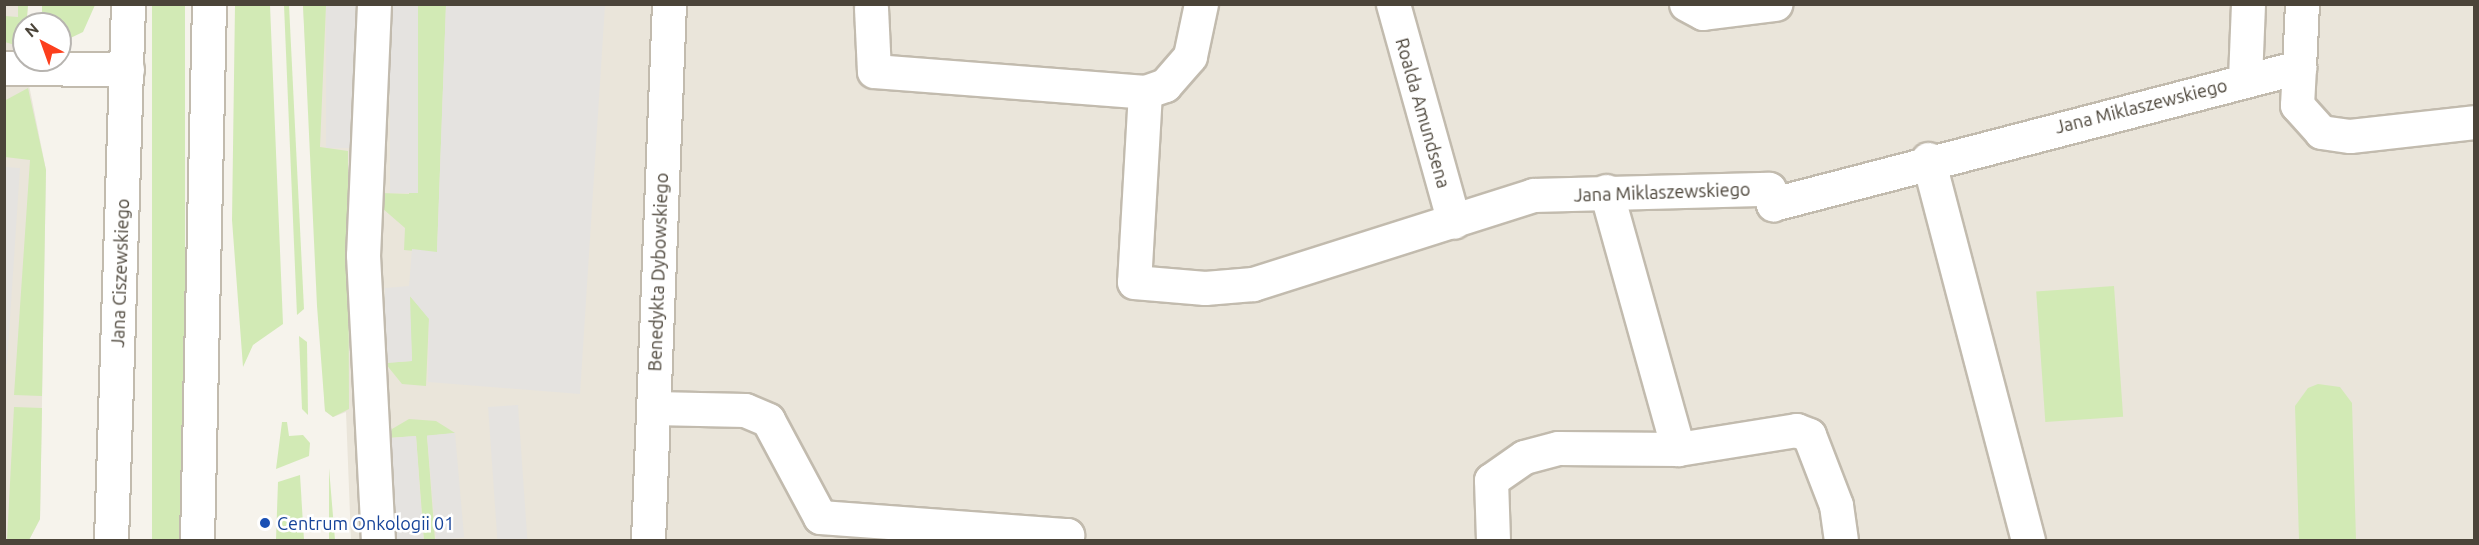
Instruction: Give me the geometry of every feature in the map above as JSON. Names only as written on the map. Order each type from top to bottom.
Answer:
[{"type":"street","name":"Jana Ciszewskiego","points":[[111,540],[128,4]]},
{"type":"street","points":[[197,540],[208,4]]},
{"type":"street","points":[[374,4],[363,255],[378,540]]},
{"type":"street","name":"Benedykta Dybowskiego","points":[[648,540],[669,4]]},
{"type":"street","points":[[871,8],[873,71],[1145,92],[1165,85],[1191,56],[1201,4]]},
{"type":"street","name":"Roalda Amundsena","points":[[1393,4],[1454,222]]},
{"type":"street","points":[[1686,4],[1703,13],[1775,4]]},
{"type":"street","name":"Jana Miklaszewskiego","points":[[1145,92],[1134,282],[1205,288],[1253,284],[1454,222],[1533,195],[1769,189],[1773,204],[1928,159],[2246,79],[2248,4]]},
{"type":"street","points":[[2302,4],[2297,105],[2321,132],[2350,136],[2475,122]]},
{"type":"street","points":[[2246,79],[2299,67]]},
{"type":"street","points":[[4,68],[127,69]]},
{"type":"street","points":[[1928,159],[2028,540]]},
{"type":"street","points":[[1606,192],[1678,449]]},
{"type":"street","points":[[654,408],[745,410],[768,420],[820,517],[1068,535],[1067,540]]},
{"type":"street","points":[[1493,540],[1491,480],[1524,457],[1558,448],[1678,449],[1796,430],[1809,435],[1836,505],[1841,540]]},
{"type":"shaded area","points":[[4,5],[28,5],[27,12],[12,12],[12,72],[26,72],[46,170],[40,519],[29,540],[4,540]]},
{"type":"shaded area","points":[[303,5],[2474,5],[2474,540],[351,540],[346,412],[333,417],[325,411]]},
{"type":"shaded area","points":[[326,5],[357,5],[357,148],[326,148]]},
{"type":"shaded area","points":[[390,5],[418,5],[418,193],[390,193]]},
{"type":"shaded area","points":[[446,5],[605,5],[580,394],[428,382],[429,319],[410,296],[412,361],[385,363],[385,288],[409,286],[412,249],[437,252]]},
{"type":"shaded area","points":[[5,167],[20,168],[7,364],[4,364]]},
{"type":"shaded area","points":[[518,405],[527,540],[497,540],[488,407]]},
{"type":"shaded area","points":[[455,433],[464,538],[436,540],[427,435]]},
{"type":"shaded area","points":[[416,436],[423,540],[396,540],[389,438]]},
{"type":"green space","points":[[42,4],[95,5],[83,32],[72,37],[72,12],[42,12]]},
{"type":"green space","points":[[18,5],[28,5],[27,12],[18,12]]},
{"type":"green space","points":[[152,5],[185,5],[185,540],[152,540]]},
{"type":"green space","points":[[235,5],[270,5],[283,324],[253,345],[243,367],[232,220]]},
{"type":"green space","points":[[284,5],[289,5],[304,309],[297,315]]},
{"type":"green space","points":[[303,5],[326,5],[320,147],[348,151],[349,409],[333,417],[325,411],[317,306]]},
{"type":"green space","points":[[418,5],[446,5],[437,253],[404,250],[405,228],[382,208],[381,193],[409,194]]},
{"type":"green space","points":[[5,16],[12,17],[12,44],[5,42]]},
{"type":"green space","points":[[28,88],[46,170],[42,396],[14,395],[30,160],[5,157],[4,101]]},
{"type":"green space","points":[[2114,286],[2123,417],[2045,422],[2036,291]]},
{"type":"green space","points":[[409,295],[429,318],[426,386],[402,384],[385,363],[412,361]]},
{"type":"green space","points":[[299,336],[307,342],[308,415],[302,409]]},
{"type":"green space","points":[[2318,384],[2340,387],[2352,403],[2356,540],[2299,540],[2295,406],[2308,388]]},
{"type":"green space","points":[[14,407],[42,408],[40,519],[29,540],[7,540]]},
{"type":"green space","points":[[409,419],[436,421],[455,433],[427,436],[435,540],[424,540],[416,436],[389,438],[392,429]]},
{"type":"green space","points":[[282,422],[287,422],[289,436],[303,435],[310,443],[309,456],[276,469]]},
{"type":"green space","points":[[329,468],[335,540],[329,540]]},
{"type":"green space","points":[[300,475],[304,540],[276,540],[278,482]]},
{"type":"place","name":"Centrum Onkologii 01","points":[[265,523]]}]
